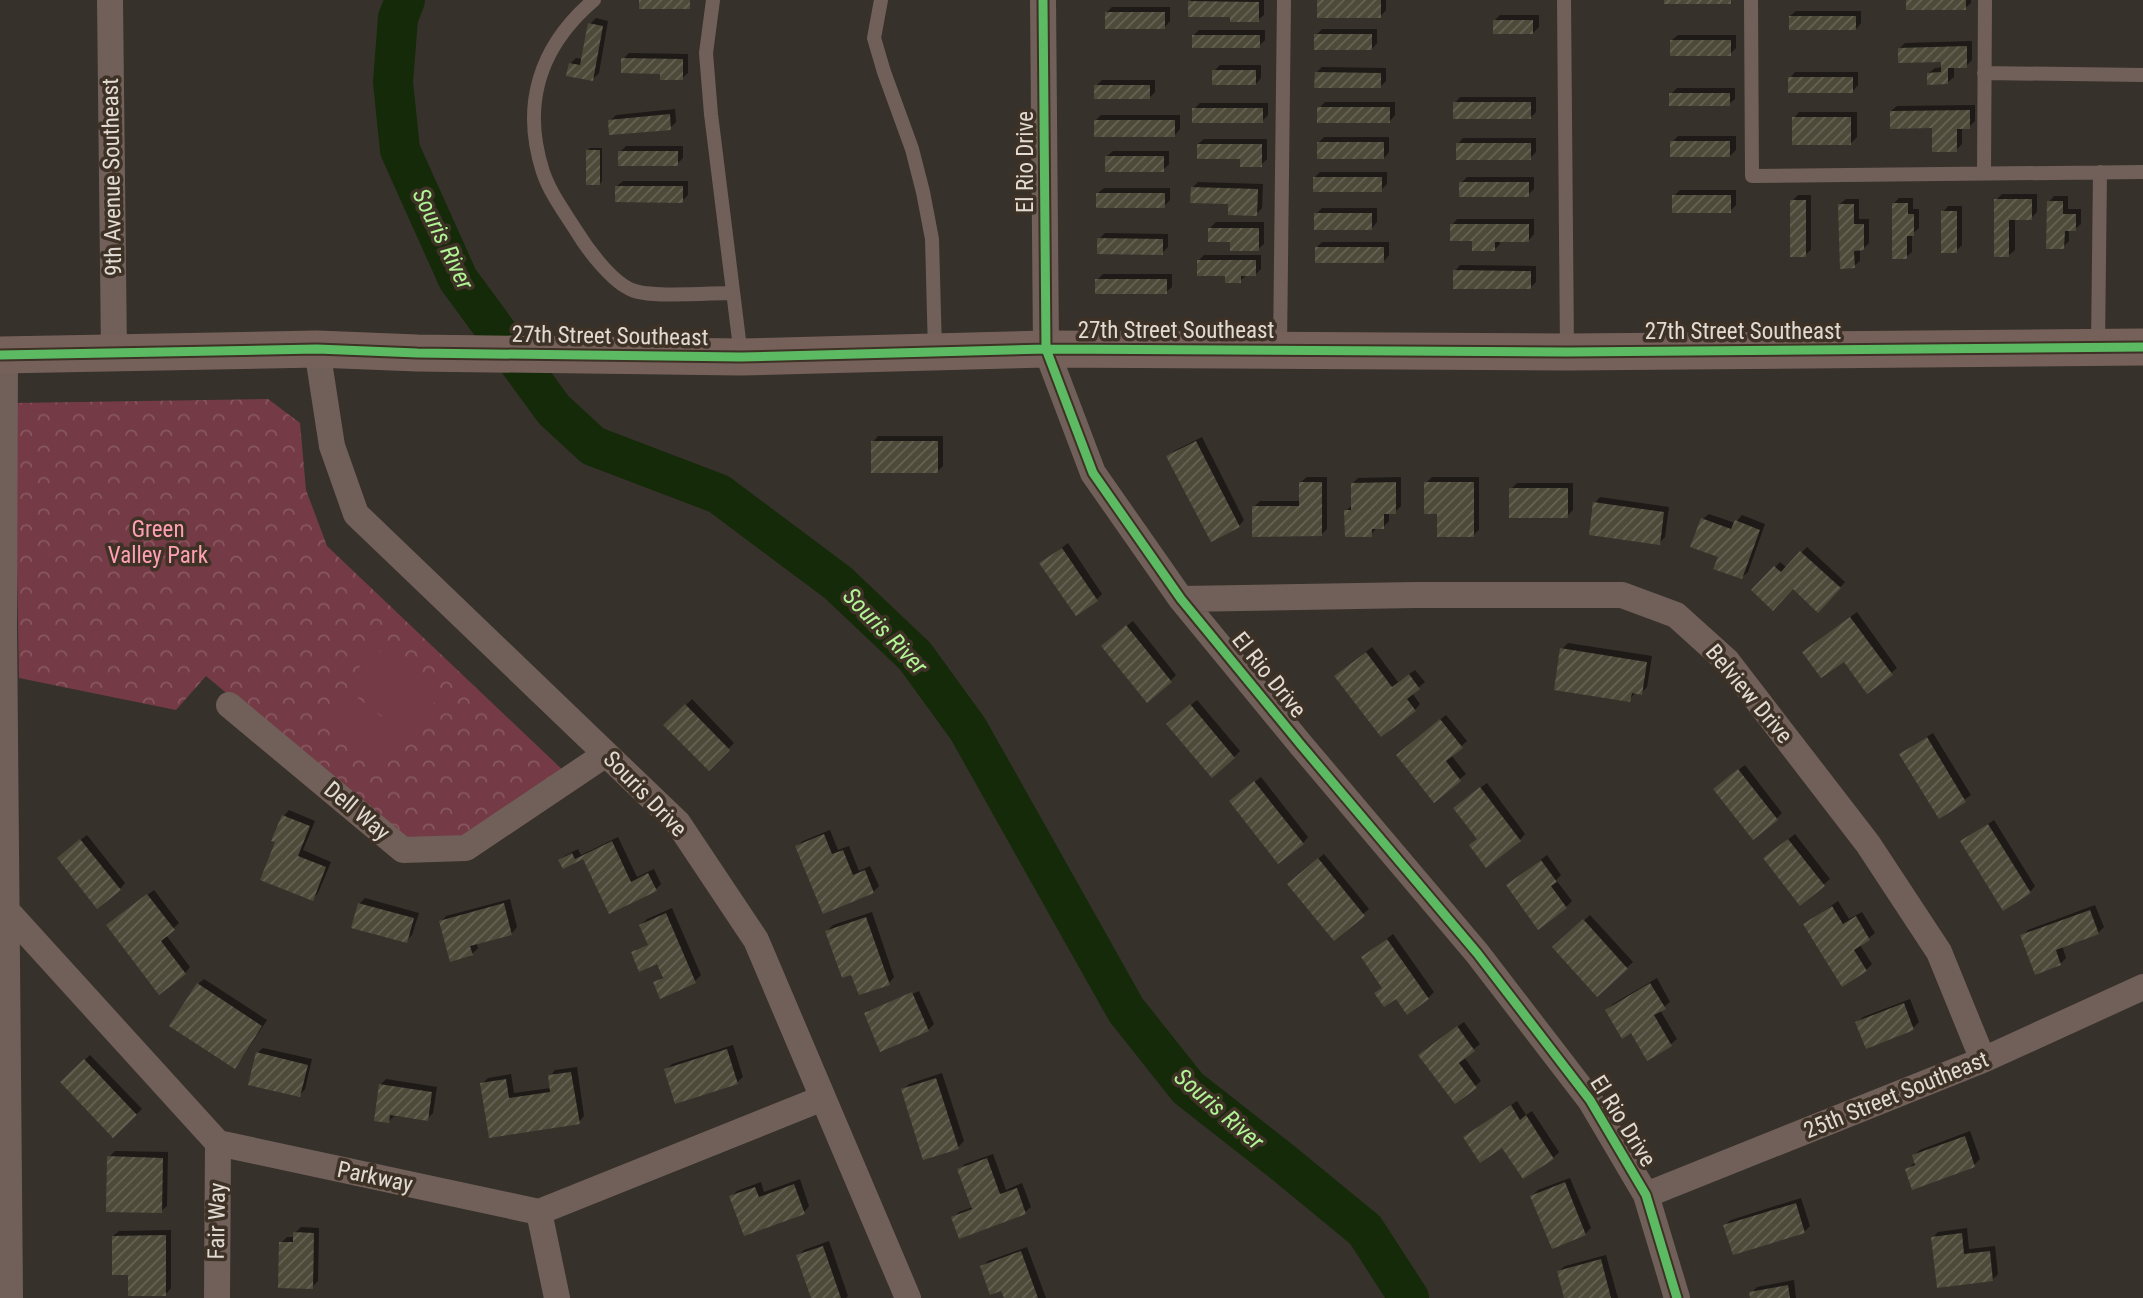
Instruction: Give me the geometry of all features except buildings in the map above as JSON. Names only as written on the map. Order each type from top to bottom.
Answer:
[{"type":"street","name":"9th Avenue Southeast","points":[[110,0],[114,354]]},
{"type":"street","name":"El Rio Drive","points":[[1043,0],[1046,349],[1093,473],[1181,599],[1485,963],[1590,1100],[1646,1195],[1676,1298]]},
{"type":"street","name":"27th Street Southeast","points":[[2,355],[317,349],[417,354],[741,357],[1046,349],[1567,352],[2143,347]]},
{"type":"street","name":"Souris Drive","points":[[317,349],[332,446],[356,514],[678,823],[756,940],[908,1298]]},
{"type":"street","points":[[2,355],[4,912],[10,1298]]},
{"type":"street","name":"Belview Drive","points":[[1181,599],[1622,595],[1676,615],[1727,661],[1868,845],[1940,952],[1983,1060]]},
{"type":"street","name":"Dell Way","points":[[229,705],[404,850],[466,848],[607,754]]},
{"type":"street","points":[[4,912],[218,1143]]},
{"type":"street","name":"25th Street Southeast","points":[[1646,1195],[1983,1060],[2143,988]]},
{"type":"street","points":[[556,1298],[539,1212],[823,1098]]},
{"type":"street","name":"Parkway","points":[[218,1143],[539,1212]]},
{"type":"street","name":"Fair Way","points":[[217,1298],[218,1143]]},
{"type":"lane","points":[[594,0],[558,39],[541,73],[533,102],[535,142],[544,174],[560,206],[586,245],[609,273],[632,290],[651,293],[733,293]]},
{"type":"lane","points":[[713,0],[706,53],[741,357]]},
{"type":"lane","points":[[881,0],[874,38],[912,149],[932,239],[935,352]]},
{"type":"lane","points":[[1280,350],[1284,0]]},
{"type":"lane","points":[[1564,0],[1567,352]]},
{"type":"lane","points":[[1751,0],[1752,176],[2143,172]]},
{"type":"lane","points":[[1984,173],[1985,0]]},
{"type":"lane","points":[[1984,73],[2143,75]]},
{"type":"lane","points":[[2098,347],[2100,172]]},
{"type":"green space","name":"Green Valley Park","points":[[268,399],[300,423],[306,490],[327,546],[568,775],[468,843],[407,844],[206,676],[176,710],[19,678],[14,403]]},
{"type":"green space","points":[[375,648],[438,698],[414,728],[351,678]]},
{"type":"green space","points":[[344,687],[407,737],[383,767],[320,717]]},
{"type":"waterway","name":"Souris River","points":[[405,0],[398,18],[393,82],[400,150],[458,279],[554,410],[593,446],[719,494],[838,583],[915,656],[968,729],[1126,1010],[1188,1088],[1365,1230],[1409,1298]]},
{"type":"cycle path","points":[[1043,0],[1046,349],[1093,473],[1181,599],[1477,953],[1590,1100],[1646,1195],[1677,1298]]},
{"type":"cycle path","points":[[0,355],[317,349],[417,353],[741,357],[1046,349],[1567,352],[2143,347]]}]
